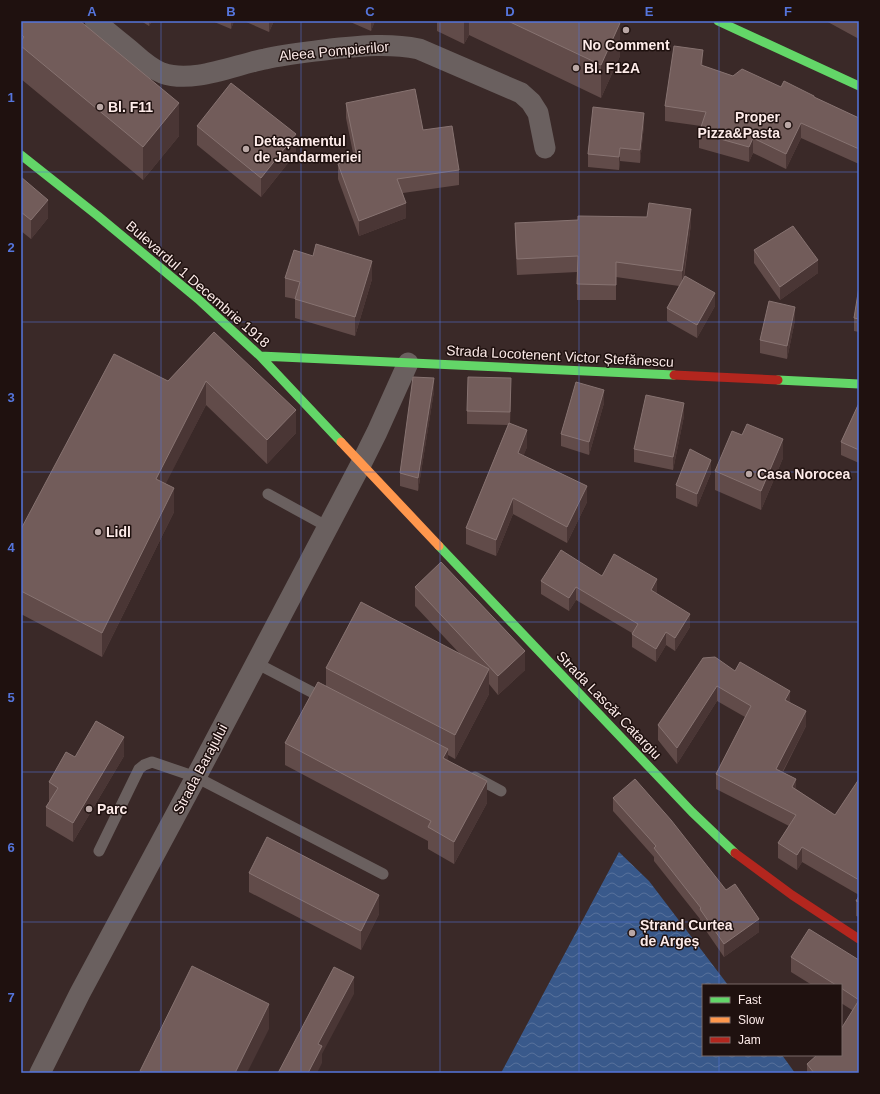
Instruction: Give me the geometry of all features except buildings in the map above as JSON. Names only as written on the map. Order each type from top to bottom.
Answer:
[{"type":"main road","points":[[718,21],[859,86]]},
{"type":"main road","name":"Bulevardul 1 Decembrie 1918","points":[[21,155],[98,216],[198,299],[260,356],[361,464]]},
{"type":"main road","name":"Strada Locotenent Victor Ștefănescu","points":[[260,356],[859,384]]},
{"type":"main road","name":"Strada Lascăr Catargiu","points":[[361,464],[721,841],[752,867],[787,892],[859,939]]},
{"type":"street","name":"Aleea Pompierilor","points":[[95,21],[148,66],[174,75],[188,76],[278,56],[357,47],[376,45],[403,46],[419,49],[521,93],[532,102],[538,113],[545,148]]},
{"type":"street","name":"Strada Barajului","points":[[40,1073],[80,993],[361,464],[408,363]]},
{"type":"lane","points":[[268,494],[328,527]]},
{"type":"lane","points":[[256,663],[333,703]]},
{"type":"lane","points":[[99,851],[139,769],[152,762],[196,777],[383,874]]},
{"type":"lane","points":[[466,772],[501,791]]},
{"type":"water","name":"Ștrand Curtea de Argeș","points":[[619,852],[649,881],[727,984],[702,984],[702,1056],[783,1056],[795,1073],[501,1073]]},
{"type":"traffic: fast","points":[[718,21],[859,86]]},
{"type":"traffic: fast","points":[[21,155],[98,216],[198,299],[260,356],[341,442]]},
{"type":"traffic: fast","points":[[260,356],[674,375]]},
{"type":"traffic: fast","points":[[778,380],[859,384]]},
{"type":"traffic: fast","points":[[439,546],[692,812],[735,853]]},
{"type":"traffic: slow","points":[[341,442],[439,546]]},
{"type":"traffic: jam","points":[[674,375],[778,380]]},
{"type":"traffic: jam","points":[[735,853],[792,895],[859,939]]},
{"type":"place","name":"No Comment","points":[[626,30]]},
{"type":"place","name":"Bl. F12A","points":[[576,68]]},
{"type":"place","name":"Bl. F11","points":[[100,107]]},
{"type":"place","name":"Proper Pizza&Pasta","points":[[788,125]]},
{"type":"place","name":"Detașamentul de Jandarmeriei","points":[[246,149]]},
{"type":"place","name":"Casa Norocea","points":[[749,474]]},
{"type":"place","name":"Lidl","points":[[98,532]]},
{"type":"place","name":"Parc","points":[[89,809]]},
{"type":"place","name":"Ștrand Curtea de Argeș","points":[[632,933]]}]
